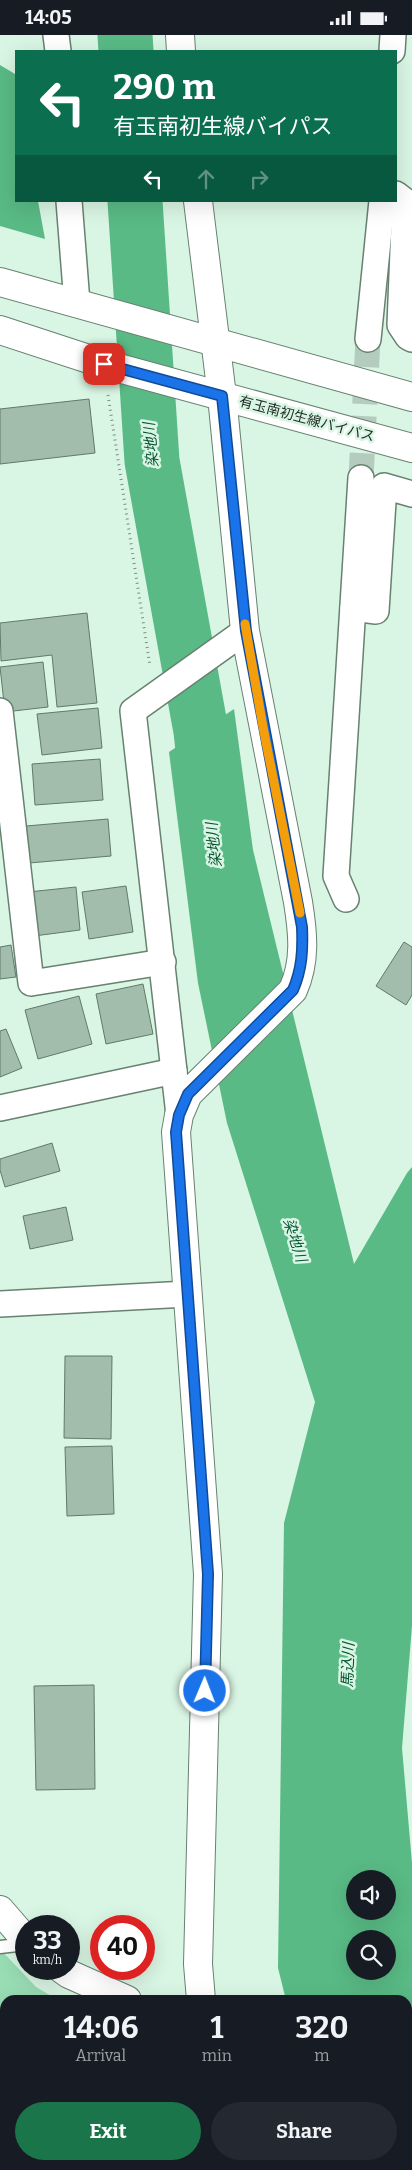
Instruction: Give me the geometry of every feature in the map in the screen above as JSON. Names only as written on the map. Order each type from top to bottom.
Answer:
[{"type":"street","points":[[56,35],[58,50]]},
{"type":"street","points":[[180,35],[181,50]]},
{"type":"street","points":[[392,50],[393,35]]},
{"type":"street","points":[[397,195],[405,201],[400,325],[408,337],[412,339]]},
{"type":"street","points":[[69,202],[88,306]]},
{"type":"street","points":[[198,202],[203,338],[209,392],[246,631],[302,927],[303,953],[300,973],[293,990],[188,1094],[179,1115],[176,1132],[208,1574],[198,1964],[201,1995]]},
{"type":"street","points":[[368,339],[382,202]]},
{"type":"street","points":[[0,282],[412,397]]},
{"type":"street","name":"有玉南初生線バイパス","points":[[0,330],[105,376],[209,392],[412,448]]},
{"type":"street","points":[[346,899],[336,876],[361,478]]},
{"type":"street","points":[[353,608],[376,611],[384,486],[412,493]]},
{"type":"street","points":[[179,1115],[163,962],[132,711],[246,631]]},
{"type":"street","points":[[0,711],[31,983],[163,962]]},
{"type":"street","points":[[0,1108],[174,1071]]},
{"type":"street","points":[[0,1304],[187,1294]]},
{"type":"street","points":[[0,1910],[15,1927]]},
{"type":"street","points":[[80,1979],[115,1995]]},
{"type":"lane","points":[[0,1947],[15,1945]]},
{"type":"path","points":[[105,376],[154,696]]},
{"type":"shaded area","points":[[0,1949],[15,1965],[15,1980],[29,1980],[36,1987],[50,1995],[0,1995]]},
{"type":"water","points":[[0,65],[15,74],[15,202],[38,202],[45,239],[0,226]]},
{"type":"water","name":"馬込川","points":[[234,709],[253,850],[354,1264],[412,1167],[412,1626],[402,1748],[412,1863],[412,1995],[285,1995],[278,1968],[284,1523],[315,1402],[227,1123],[198,983],[169,752]]},
{"type":"building","points":[[89,399],[95,453],[0,464],[0,409]]},
{"type":"building","points":[[87,613],[97,703],[57,707],[52,655],[1,661],[0,623]]},
{"type":"building","points":[[43,662],[48,707],[5,712],[0,667]]},
{"type":"building","points":[[98,708],[102,748],[42,755],[37,714]]},
{"type":"building","points":[[100,759],[103,800],[35,805],[32,764]]},
{"type":"building","points":[[108,819],[111,856],[29,863],[26,826]]},
{"type":"building","points":[[126,886],[133,932],[89,939],[82,892]]},
{"type":"building","points":[[76,887],[80,930],[34,936],[28,892]]},
{"type":"building","points":[[404,942],[412,947],[412,995],[406,1005],[376,986]]},
{"type":"building","points":[[11,945],[16,977],[0,979],[0,947]]},
{"type":"building","points":[[143,984],[153,1034],[106,1044],[96,994]]},
{"type":"building","points":[[79,996],[92,1044],[38,1059],[25,1010]]},
{"type":"building","points":[[6,1029],[22,1068],[0,1077],[0,1031]]},
{"type":"building","points":[[52,1143],[60,1171],[5,1187],[0,1170],[0,1159]]},
{"type":"building","points":[[66,1207],[73,1240],[30,1249],[23,1216]]},
{"type":"building","points":[[65,1356],[112,1356],[111,1439],[64,1438]]},
{"type":"building","points":[[112,1446],[114,1514],[67,1516],[65,1447]]},
{"type":"building","points":[[94,1685],[95,1789],[36,1790],[34,1686]]},
{"type":"waterway","name":"染地川","points":[[125,35],[126,50]]},
{"type":"waterway","name":"染地川","points":[[135,202],[152,461],[201,731],[209,806]]},
{"type":"tunnel","points":[[361,478],[368,339]]},
{"type":"slow traffic","points":[[245,624],[263,727],[300,913]]},
{"type":"route","points":[[104,364],[222,396],[246,631],[302,927],[303,953],[300,973],[293,990],[188,1094],[179,1115],[176,1132],[208,1574],[205,1691]]}]
